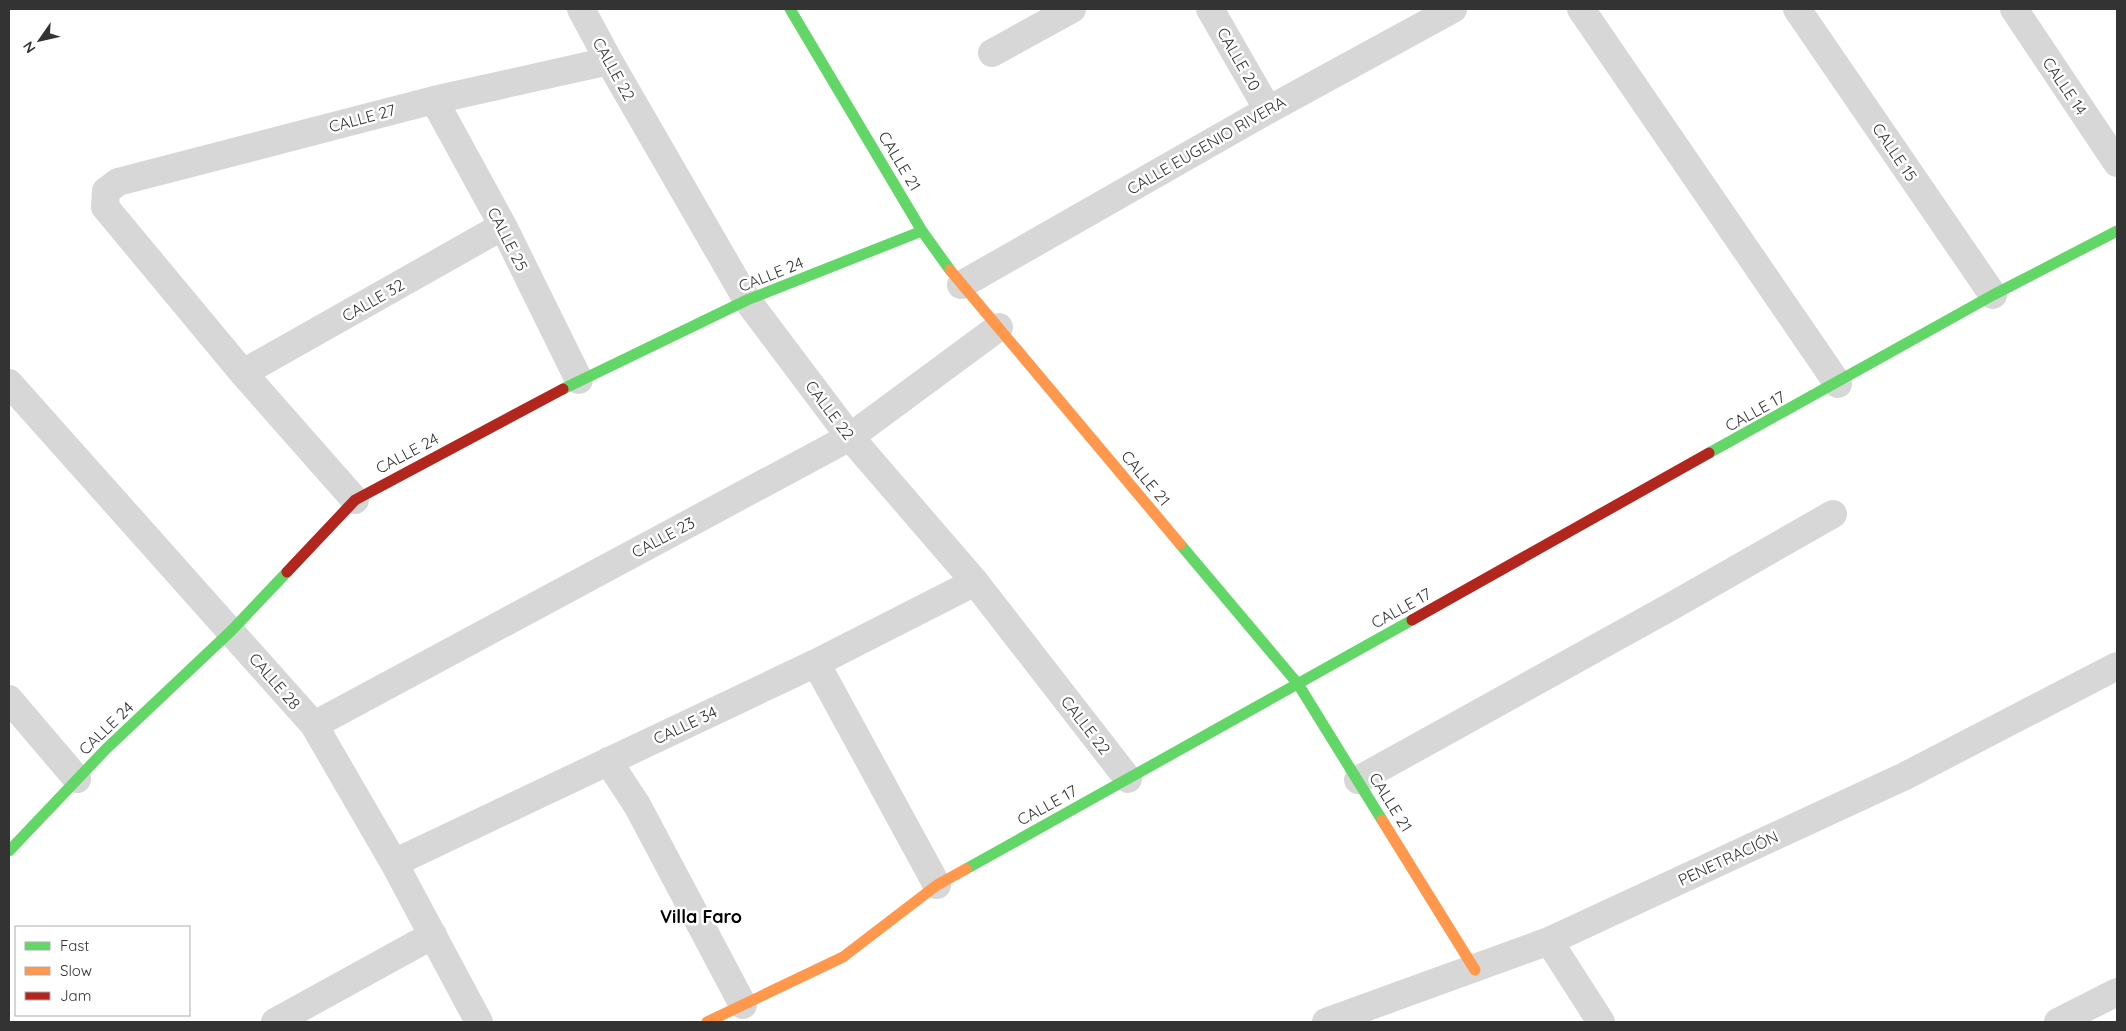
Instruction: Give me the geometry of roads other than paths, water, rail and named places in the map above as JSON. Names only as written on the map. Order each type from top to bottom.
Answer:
[{"type":"street","name":"CALLE 22","points":[[581,9],[608,61],[747,300],[850,437],[975,582],[1128,779]]},
{"type":"street","name":"CALLE 21","points":[[790,9],[922,231],[961,285],[999,327],[1298,684],[1475,970]]},
{"type":"street","points":[[992,53],[1072,9]]},
{"type":"street","name":"CALLE 20","points":[[1210,9],[1268,110]]},
{"type":"street","name":"CALLE EUGENIO RIVERA","points":[[961,285],[1268,110],[1452,9]]},
{"type":"street","points":[[1581,9],[1838,384]]},
{"type":"street","name":"CALLE 15","points":[[1797,9],[1993,295]]},
{"type":"street","name":"CALLE 14","points":[[2014,9],[2117,163]]},
{"type":"street","name":"CALLE 27","points":[[243,373],[105,207],[106,191],[118,182],[434,100],[608,61]]},
{"type":"street","name":"CALLE 25","points":[[434,100],[503,226],[578,380]]},
{"type":"street","name":"CALLE 32","points":[[243,373],[503,226]]},
{"type":"street","name":"CALLE 24","points":[[9,851],[106,749],[231,631],[355,500],[578,380],[747,300],[922,231]]},
{"type":"street","name":"CALLE 17","points":[[707,1022],[842,957],[937,885],[1838,384],[1993,295],[2117,231]]},
{"type":"street","name":"CALLE 23","points":[[314,725],[850,437],[999,327]]},
{"type":"street","points":[[243,373],[355,500]]},
{"type":"street","name":"CALLE 28","points":[[9,383],[314,725],[394,863],[479,1022]]},
{"type":"street","points":[[1358,780],[1681,601],[1833,514]]},
{"type":"street","name":"CALLE 34","points":[[394,863],[816,663],[975,582]]},
{"type":"street","points":[[816,663],[937,885]]},
{"type":"street","name":"PENETRACIÓN","points":[[1326,1022],[1475,970],[1550,941],[1905,776],[2117,666]]},
{"type":"street","points":[[9,699],[77,779]]},
{"type":"street","points":[[608,762],[637,805],[743,1005]]},
{"type":"street","points":[[275,1022],[433,934]]},
{"type":"street","points":[[1550,941],[1601,1022]]},
{"type":"street","points":[[2058,1022],[2117,992]]},
{"type":"district","name":"Villa Faro","points":[[701,917]]}]
